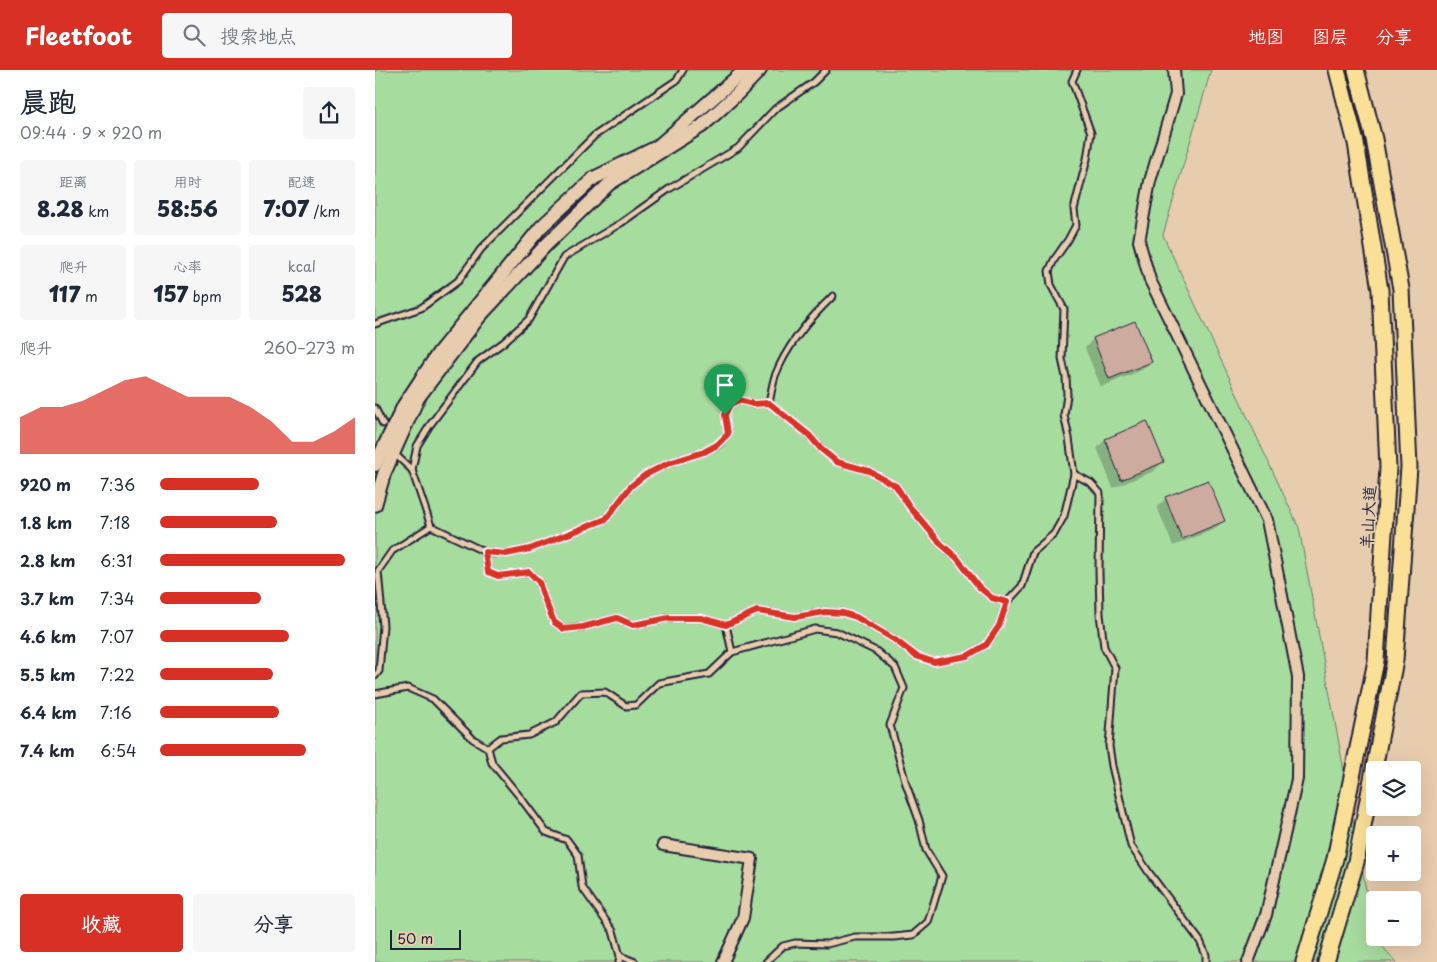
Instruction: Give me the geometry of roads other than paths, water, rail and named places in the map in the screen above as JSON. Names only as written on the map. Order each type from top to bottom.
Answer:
[{"type":"main road","name":"羊山大道","points":[[1304,962],[1335,859],[1376,661],[1388,468],[1380,290],[1356,143],[1337,70]]},
{"type":"main road","points":[[1326,962],[1356,862],[1395,660],[1409,467],[1401,289],[1375,140],[1356,70]]},
{"type":"street","points":[[375,464],[404,405],[439,352],[541,226],[594,178],[657,147],[741,76],[745,70]]},
{"type":"street","points":[[375,505],[384,474],[418,398],[480,316],[546,245],[609,184],[701,126],[738,93],[760,70]]},
{"type":"street","points":[[1174,70],[1177,94],[1151,181],[1139,241],[1150,280],[1267,520],[1298,677],[1297,779],[1266,915],[1249,962]]},
{"type":"street","points":[[663,845],[752,860],[743,918],[723,962]]},
{"type":"lane","points":[[375,324],[421,308],[458,281],[481,249],[595,136],[677,80],[683,70]]},
{"type":"lane","points":[[411,470],[417,446],[430,425],[478,361],[504,342],[529,319],[564,257],[621,223],[669,188],[738,148],[775,109],[814,82],[826,70]]},
{"type":"lane","points":[[485,552],[488,572],[498,576],[529,572],[539,582],[554,622],[564,629],[583,627],[617,618],[633,625],[669,618],[701,618],[726,625],[757,611],[795,617],[825,612],[843,613],[856,617],[895,640],[916,656],[934,662],[967,656],[986,645],[999,626],[1007,602],[1021,586],[1033,552],[1054,534],[1064,516],[1074,474],[1064,415],[1067,395],[1063,359],[1064,309],[1051,286],[1049,271],[1076,225],[1074,209],[1087,159],[1091,133],[1072,81],[1077,70]]},
{"type":"lane","points":[[769,403],[775,377],[790,346],[812,316],[833,296]]},
{"type":"lane","points":[[398,457],[411,470],[431,526],[485,552],[506,554],[530,549],[606,519],[631,486],[645,475],[669,463],[704,452],[717,445],[728,434],[725,415],[730,404],[739,400],[753,404],[769,403],[809,435],[821,449],[837,462],[869,471],[896,486],[909,506],[941,544],[957,558],[979,587],[992,598],[1007,602]]},
{"type":"lane","points":[[375,408],[383,424]]},
{"type":"lane","points":[[1074,474],[1091,483],[1100,493],[1100,614],[1104,648],[1115,668],[1109,746],[1131,846],[1200,941],[1207,962]]},
{"type":"lane","points":[[375,676],[379,671],[383,626],[378,572],[392,551],[431,526]]},
{"type":"lane","points":[[726,625],[732,652]]},
{"type":"lane","points":[[488,748],[501,738],[529,735],[556,722],[581,693],[605,692],[627,706],[636,705],[659,682],[709,674],[732,652],[815,629],[837,632],[877,652],[895,667],[904,688],[890,725],[905,784],[919,820],[926,850],[942,876],[929,922],[913,935],[855,938],[827,944],[795,943],[783,946],[766,962]]},
{"type":"lane","points":[[375,694],[408,688],[433,699],[473,739],[488,748],[492,763],[546,832],[567,840],[578,855],[582,887],[613,931],[619,959],[635,962]]}]
